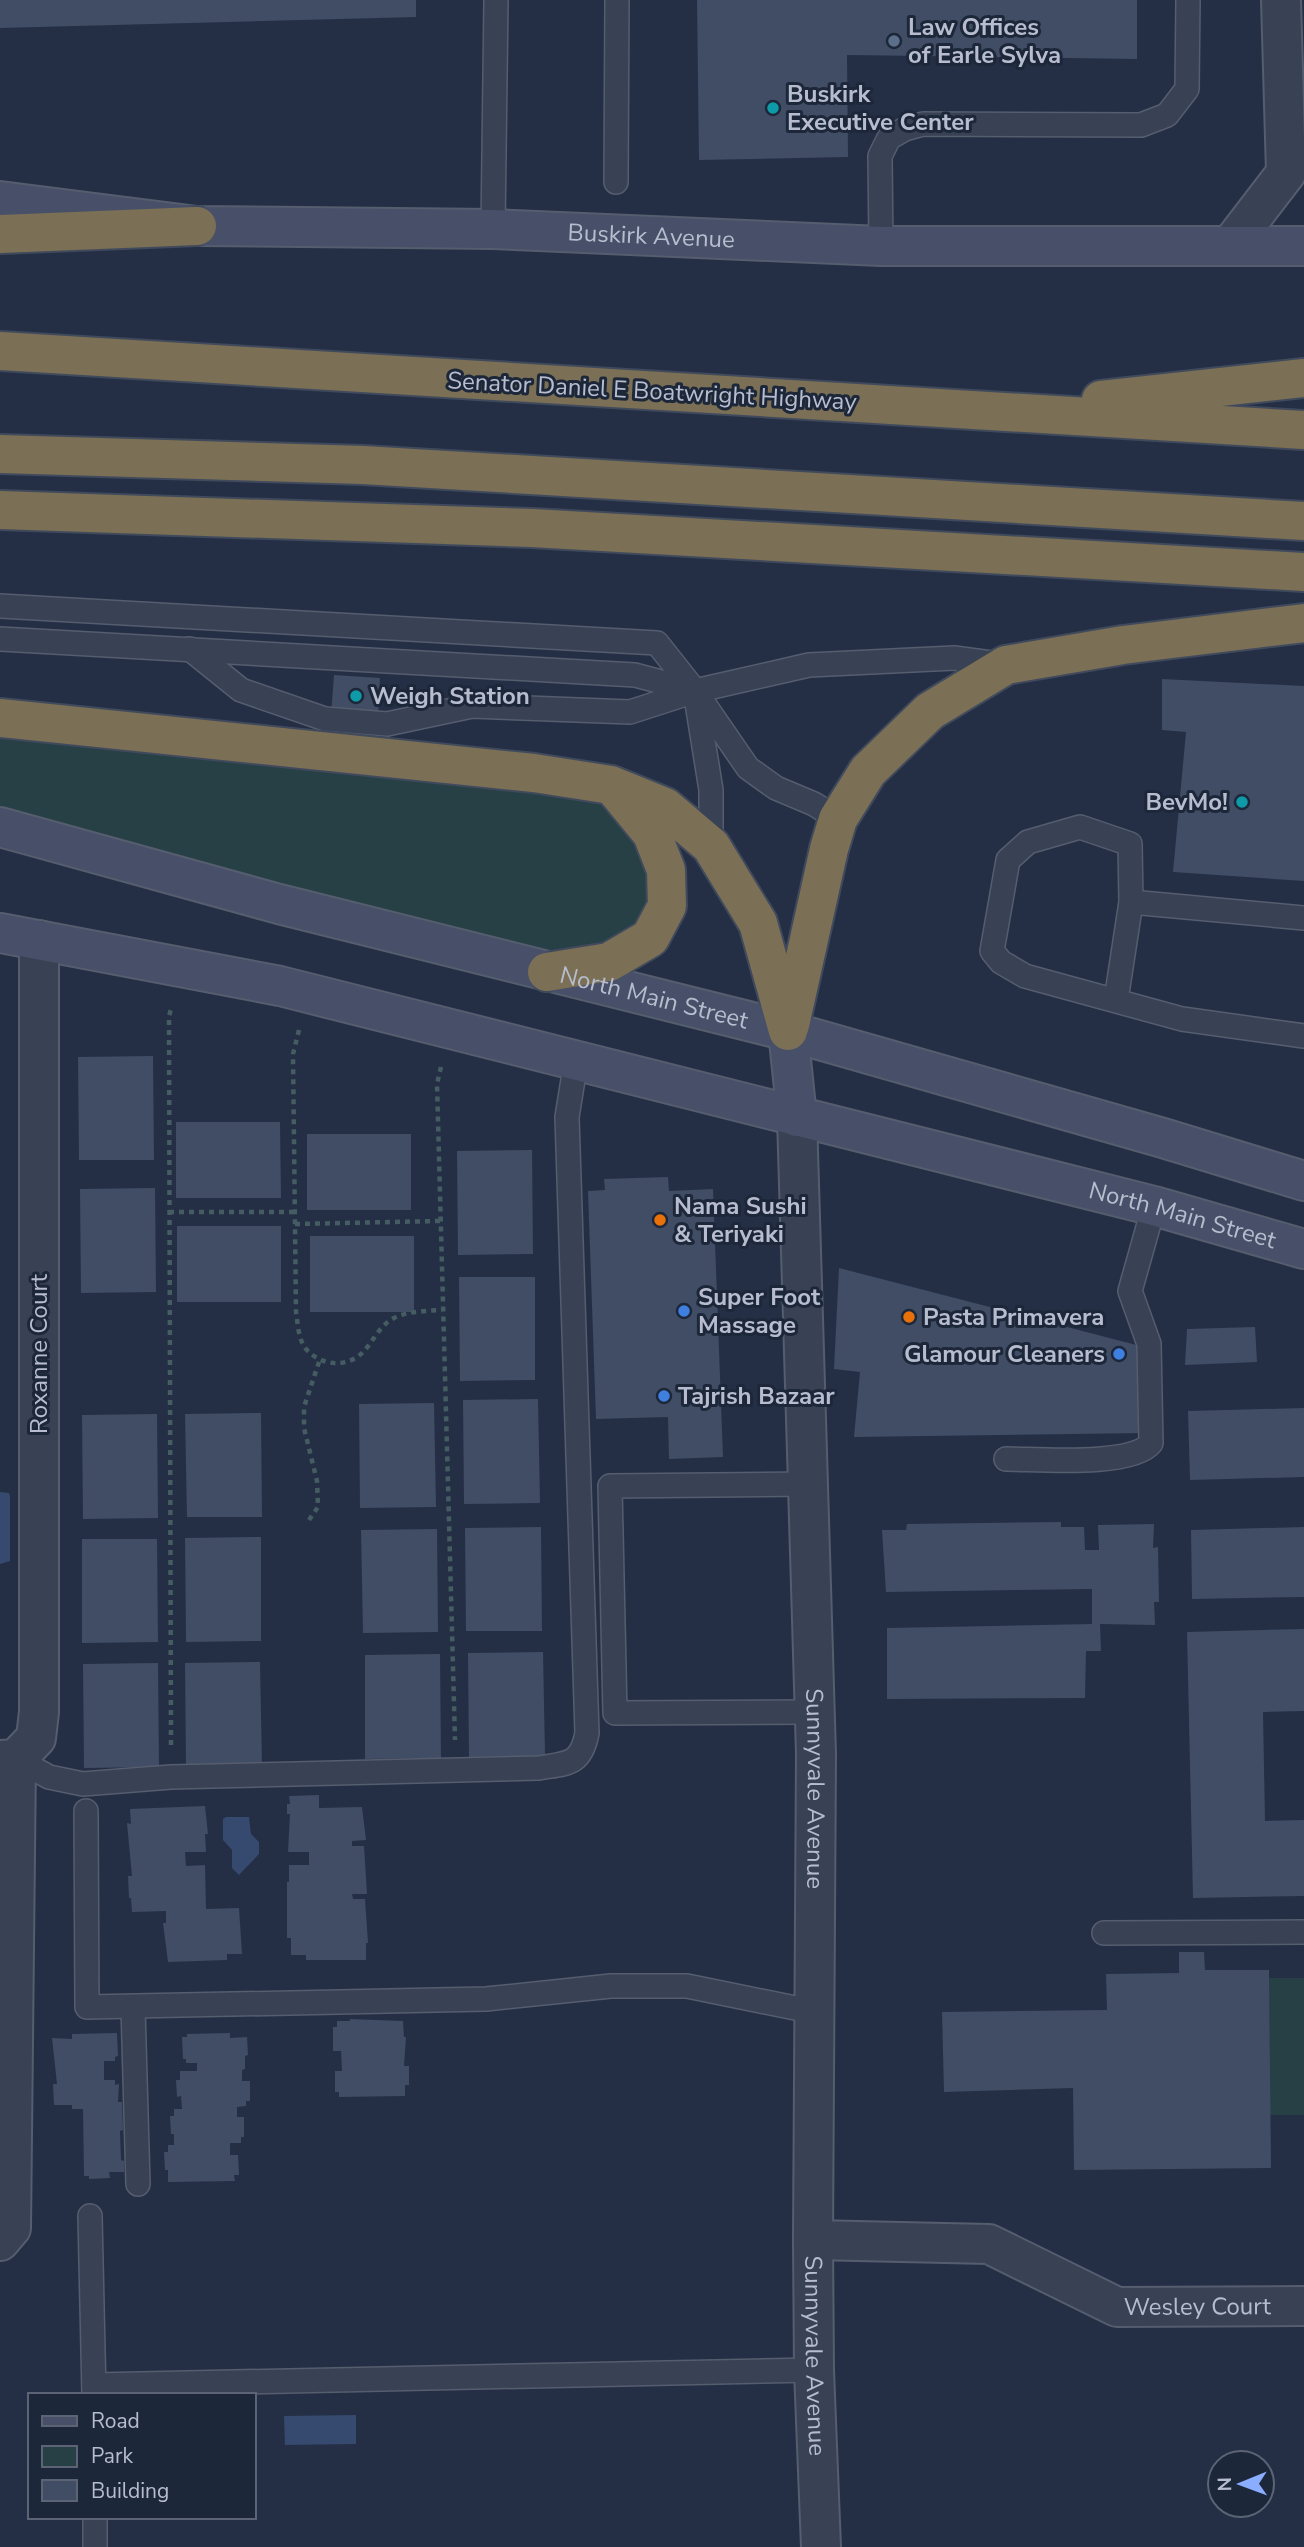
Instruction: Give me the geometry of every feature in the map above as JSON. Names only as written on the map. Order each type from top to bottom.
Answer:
[{"type":"highway","points":[[0,234],[197,226]]},
{"type":"highway","name":"Senator Daniel E Boatwright Highway","points":[[0,351],[1304,430]]},
{"type":"highway","points":[[994,411],[1304,378]]},
{"type":"highway","points":[[0,454],[363,465],[1304,521]]},
{"type":"highway","points":[[0,510],[533,528],[1304,572]]},
{"type":"highway","points":[[788,1031],[838,820],[868,771],[930,711],[1006,665],[1123,645],[1304,623]]},
{"type":"highway","points":[[0,718],[520,772],[611,785],[665,807],[711,846],[758,923],[788,1031]]},
{"type":"highway","points":[[547,972],[609,962],[650,938],[667,906],[666,870],[652,834],[611,785]]},
{"type":"main road","name":"Buskirk Avenue","points":[[0,201],[197,226],[493,229],[881,246],[1304,246]]},
{"type":"main road","name":"North Main Street","points":[[0,827],[279,904],[788,1031],[1304,1181]]},
{"type":"main road","name":"North Main Street","points":[[0,933],[308,993],[1154,1206],[1304,1248]]},
{"type":"main road","name":"Sunnyvale Avenue","points":[[788,1031],[797,1117]]},
{"type":"street","points":[[1230,246],[1286,173],[1281,0]]},
{"type":"street","name":"Roxanne Court","points":[[8,1760],[36,1738],[39,1712],[39,940]]},
{"type":"street","name":"Sunnyvale Avenue","points":[[797,1117],[815,1712],[813,2240],[814,2370],[821,2547]]},
{"type":"street","points":[[0,2241],[11,2228],[8,1760]]},
{"type":"street","name":"Wesley Court","points":[[813,2240],[989,2244],[1117,2306],[1304,2306]]},
{"type":"lane","points":[[493,229],[496,0]]},
{"type":"lane","points":[[616,182],[617,0]]},
{"type":"lane","points":[[881,246],[880,156],[890,138],[905,129],[923,124],[1141,125],[1167,115],[1187,89],[1188,0]]},
{"type":"lane","points":[[0,606],[657,643],[695,691],[748,768],[776,788],[814,804],[838,820]]},
{"type":"lane","points":[[0,639],[635,675],[695,691]]},
{"type":"lane","points":[[190,649],[242,690],[325,719],[387,724],[472,706],[630,712],[695,691],[809,665],[954,657],[1006,665]]},
{"type":"lane","points":[[695,691],[711,789],[711,846]]},
{"type":"lane","points":[[1116,1000],[1131,902],[1130,844],[1080,827],[1028,842],[1008,860],[992,951],[1001,962],[1025,976],[1182,1019],[1304,1035]]},
{"type":"lane","points":[[1131,902],[1304,918]]},
{"type":"lane","points":[[8,1760],[49,1777],[83,1784],[171,1777],[540,1768],[572,1762],[584,1749],[567,1116],[576,1061]]},
{"type":"lane","points":[[1006,1459],[1120,1458],[1146,1450],[1152,1443],[1149,1344],[1130,1291],[1154,1206]]},
{"type":"lane","points":[[1304,1248],[1304,1262]]},
{"type":"lane","points":[[808,1484],[610,1486],[615,1713],[815,1712]]},
{"type":"lane","points":[[86,1811],[87,2007],[485,1999],[611,1986],[687,1986],[815,2012]]},
{"type":"lane","points":[[1104,1933],[1304,1932]]},
{"type":"lane","points":[[133,2007],[138,2184]]},
{"type":"lane","points":[[90,2216],[94,2390],[814,2370]]},
{"type":"lane","points":[[95,2519],[95,2547]]},
{"type":"path","points":[[171,1777],[169,1016],[182,968]]},
{"type":"path","points":[[308,993],[293,1054],[296,1312],[299,1335],[306,1349],[320,1359],[339,1364],[352,1361],[364,1351],[390,1320],[403,1314],[442,1310]]},
{"type":"path","points":[[450,1029],[437,1084],[456,1769]]},
{"type":"path","points":[[169,1212],[295,1212]]},
{"type":"path","points":[[295,1224],[440,1221]]},
{"type":"path","points":[[309,1520],[318,1507],[317,1481],[304,1428],[304,1407],[320,1359]]},
{"type":"green space","points":[[0,718],[611,785],[652,834],[650,938],[547,972],[0,826]]},
{"type":"green space","points":[[1269,1978],[1304,1978],[1304,2115],[1270,2115]]},
{"type":"water","points":[[0,1492],[9,1493],[10,1496],[10,1561],[0,1564]]},
{"type":"water","points":[[249,1817],[251,1834],[259,1842],[259,1854],[239,1875],[232,1868],[232,1850],[223,1840],[223,1819]]},
{"type":"water","points":[[356,2415],[356,2444],[285,2445],[284,2416]]},
{"type":"building","points":[[0,0],[416,0],[416,17],[0,28]]},
{"type":"building","name":"Buskirk Executive Center","points":[[697,0],[1137,0],[1137,59],[847,55],[848,157],[699,160]]},
{"type":"building","name":"Weigh Station","points":[[334,675],[380,678],[378,718],[331,715]]},
{"type":"building","name":"BevMo!","points":[[1162,679],[1304,686],[1304,881],[1173,872],[1186,732],[1162,730]]},
{"type":"building","points":[[153,1056],[154,1160],[79,1160],[78,1057]]},
{"type":"building","points":[[176,1122],[280,1122],[281,1198],[176,1198]]},
{"type":"building","points":[[307,1134],[411,1134],[411,1210],[307,1210]]},
{"type":"building","points":[[532,1150],[533,1254],[458,1255],[457,1151]]},
{"type":"building","points":[[668,1177],[669,1191],[713,1189],[723,1457],[669,1459],[668,1417],[596,1419],[588,1191],[605,1190],[604,1179]]},
{"type":"building","points":[[155,1188],[156,1292],[81,1293],[80,1189]]},
{"type":"building","points":[[177,1226],[281,1226],[281,1302],[177,1302]]},
{"type":"building","points":[[310,1236],[414,1236],[414,1312],[310,1312]]},
{"type":"building","points":[[839,1268],[1144,1347],[1144,1433],[854,1437],[860,1372],[834,1369]]},
{"type":"building","points":[[459,1277],[535,1277],[535,1380],[460,1381]]},
{"type":"building","points":[[1255,1327],[1257,1362],[1185,1365],[1187,1329]]},
{"type":"building","points":[[538,1399],[540,1503],[464,1504],[463,1400]]},
{"type":"building","points":[[434,1403],[436,1507],[360,1508],[359,1404]]},
{"type":"building","points":[[1304,1408],[1304,1477],[1190,1480],[1188,1411]]},
{"type":"building","points":[[261,1413],[262,1517],[187,1517],[185,1414]]},
{"type":"building","points":[[157,1414],[158,1518],[83,1519],[82,1415]]},
{"type":"building","points":[[1061,1522],[1061,1527],[1084,1527],[1085,1550],[1099,1550],[1098,1525],[1154,1524],[1153,1548],[1158,1547],[1159,1602],[1154,1602],[1155,1625],[1100,1624],[1101,1651],[1086,1651],[1085,1698],[887,1699],[887,1628],[1092,1624],[1092,1589],[886,1592],[882,1530],[906,1530],[907,1524]]},
{"type":"building","points":[[541,1527],[542,1631],[466,1631],[465,1528]]},
{"type":"building","points":[[1304,1527],[1304,1597],[1192,1599],[1191,1530]]},
{"type":"building","points":[[437,1529],[438,1632],[363,1633],[361,1530]]},
{"type":"building","points":[[261,1537],[261,1641],[186,1642],[185,1538]]},
{"type":"building","points":[[82,1539],[157,1539],[158,1642],[82,1643]]},
{"type":"building","points":[[1304,1629],[1304,1711],[1263,1712],[1265,1821],[1304,1820],[1304,1896],[1193,1898],[1187,1632]]},
{"type":"building","points":[[543,1652],[545,1756],[469,1757],[468,1653]]},
{"type":"building","points":[[440,1654],[441,1758],[365,1759],[365,1655]]},
{"type":"building","points":[[260,1662],[262,1766],[186,1767],[185,1663]]},
{"type":"building","points":[[158,1663],[159,1767],[84,1768],[83,1664]]},
{"type":"building","points":[[319,1795],[319,1808],[362,1807],[366,1840],[352,1841],[352,1846],[364,1846],[367,1894],[352,1894],[353,1899],[365,1899],[368,1943],[366,1960],[306,1960],[306,1955],[291,1955],[291,1938],[287,1938],[289,1865],[309,1865],[309,1852],[288,1852],[290,1814],[287,1814],[287,1804],[290,1804],[289,1796]]},
{"type":"building","points":[[205,1806],[208,1834],[205,1834],[206,1852],[185,1852],[186,1866],[205,1865],[206,1909],[239,1908],[242,1954],[227,1954],[227,1960],[168,1962],[163,1923],[166,1923],[166,1911],[132,1912],[128,1876],[132,1876],[127,1823],[131,1824],[130,1809]]},
{"type":"building","points":[[1179,1952],[1204,1952],[1205,1970],[1269,1970],[1271,2168],[1074,2170],[1073,2088],[944,2092],[942,2012],[1107,2010],[1106,1974],[1179,1973]]},
{"type":"building","points":[[337,2021],[403,2021],[406,2037],[404,2066],[409,2066],[409,2085],[405,2085],[405,2096],[339,2097],[339,2092],[335,2092],[335,2071],[342,2071],[341,2051],[333,2051],[333,2027],[337,2027]]},
{"type":"building","points":[[117,2033],[118,2056],[115,2061],[104,2061],[104,2080],[115,2080],[115,2085],[119,2084],[118,2102],[122,2102],[123,2130],[120,2131],[121,2160],[124,2161],[124,2172],[109,2172],[110,2178],[89,2179],[89,2176],[84,2176],[83,2109],[72,2109],[72,2105],[54,2105],[53,2084],[57,2084],[52,2038],[72,2039],[72,2034]]},
{"type":"building","points":[[230,2033],[230,2038],[247,2037],[248,2055],[245,2056],[242,2081],[250,2081],[250,2101],[246,2101],[246,2106],[237,2107],[237,2117],[244,2117],[244,2137],[241,2137],[241,2143],[230,2143],[230,2155],[238,2155],[239,2175],[234,2175],[235,2181],[168,2182],[164,2152],[168,2152],[168,2145],[174,2145],[170,2116],[174,2116],[174,2109],[182,2109],[181,2096],[177,2097],[176,2080],[180,2080],[180,2071],[197,2071],[197,2063],[186,2063],[186,2059],[183,2059],[182,2037],[187,2037],[187,2034]]},
{"type":"place","name":"Law Offices of Earle Sylva","points":[[894,41]]},
{"type":"place","name":"Buskirk Executive Center","points":[[773,108]]},
{"type":"place","name":"Weigh Station","points":[[356,696]]},
{"type":"place","name":"BevMo!","points":[[1242,802]]},
{"type":"place","name":"Nama Sushi & Teriyaki","points":[[660,1220]]},
{"type":"place","name":"Super Foot Massage","points":[[684,1311]]},
{"type":"place","name":"Pasta Primavera","points":[[909,1317]]},
{"type":"place","name":"Glamour Cleaners","points":[[1119,1354]]},
{"type":"place","name":"Tajrish Bazaar","points":[[664,1396]]}]
